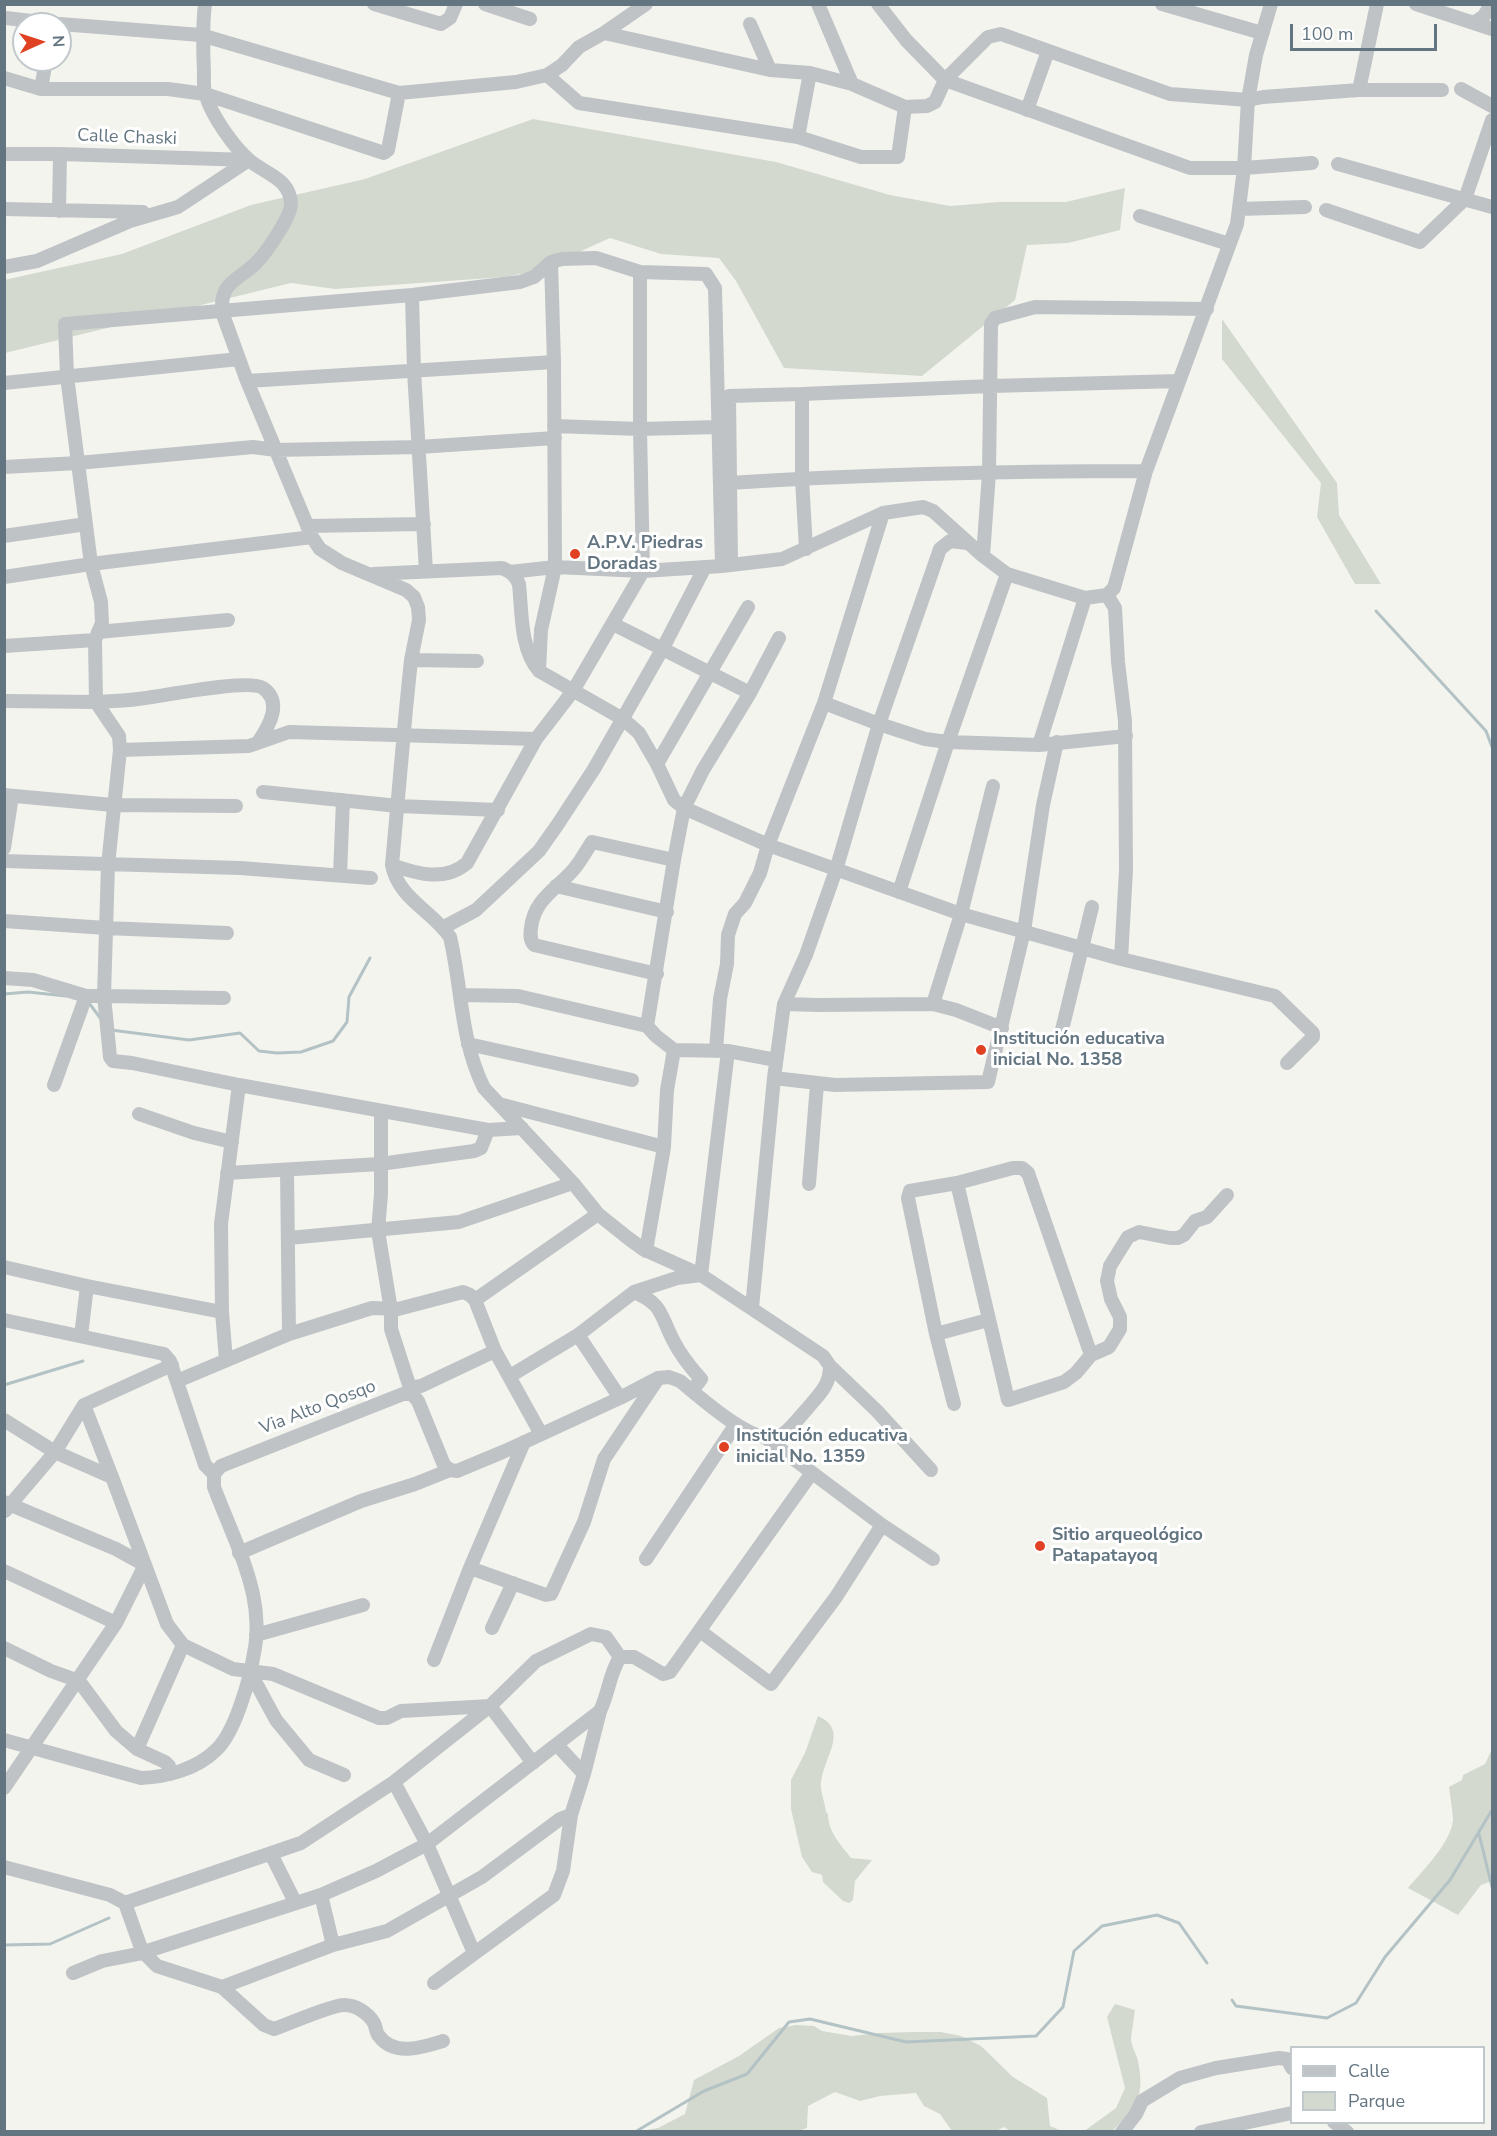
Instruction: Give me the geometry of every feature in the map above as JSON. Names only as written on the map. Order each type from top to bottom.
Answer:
[{"type":"street","points":[[205,4],[201,35],[205,94],[227,135],[249,160],[276,176],[288,189],[291,205],[287,218],[257,262],[228,285],[221,300],[222,312],[247,381],[309,532],[320,549],[342,563],[406,590],[414,597],[418,607],[419,620],[411,660],[392,865],[398,885],[444,927],[450,937],[468,1044],[478,1076],[497,1104],[573,1183],[598,1214],[646,1251],[701,1275],[823,1356],[931,1470]]},
{"type":"street","points":[[374,4],[441,24],[450,18],[456,4]]},
{"type":"street","points":[[485,4],[530,19]]},
{"type":"street","points":[[818,4],[852,84]]},
{"type":"street","points":[[878,4],[906,40],[945,80],[1190,168],[1244,168],[1312,163]]},
{"type":"street","points":[[1162,4],[1262,33]]},
{"type":"street","points":[[510,572],[555,567],[643,571],[782,559],[883,513],[923,507],[933,511],[967,543],[1007,574],[1085,598],[1107,595],[1114,588],[1146,471],[1238,224],[1248,100],[1262,33],[1271,4]]},
{"type":"street","points":[[1359,90],[1377,4]]},
{"type":"street","points":[[1416,4],[1492,28]]},
{"type":"street","points":[[1474,22],[1484,16],[1491,4]]},
{"type":"street","points":[[72,25],[201,35],[399,93],[516,82],[547,75],[579,47],[604,33],[643,5]]},
{"type":"street","points":[[750,24],[770,70]]},
{"type":"street","points":[[604,33],[770,70],[810,73],[852,84],[905,107],[927,106],[935,102],[945,80],[988,37],[1001,34],[1170,94],[1248,100],[1359,90],[1442,90]]},
{"type":"street","points":[[1027,110],[1048,51]]},
{"type":"street","points":[[41,89],[44,72]]},
{"type":"street","points":[[798,137],[810,73]]},
{"type":"street","points":[[547,75],[579,103],[798,137],[861,157],[898,157],[905,107]]},
{"type":"street","points":[[4,78],[41,89],[168,89],[205,94],[384,153],[388,150],[399,93]]},
{"type":"street","points":[[1461,89],[1492,106]]},
{"type":"street","points":[[1326,210],[1420,242],[1465,199],[1492,120]]},
{"type":"street","name":"Calle Chaski","points":[[4,154],[249,160]]},
{"type":"street","points":[[59,211],[60,154]]},
{"type":"street","points":[[4,267],[37,261],[130,220],[178,207],[249,160]]},
{"type":"street","points":[[1338,164],[1492,207]]},
{"type":"street","points":[[1239,209],[1305,207]]},
{"type":"street","points":[[4,209],[159,212]]},
{"type":"street","points":[[1140,216],[1229,244]]},
{"type":"street","points":[[522,1128],[488,1130],[113,1061],[110,1057],[104,996],[108,865],[120,750],[119,736],[96,702],[97,636],[102,623],[101,602],[91,564],[67,376],[65,324],[412,295],[520,282],[534,277],[551,262],[562,259],[596,258],[640,272],[706,274],[715,288],[719,427],[727,565]]},
{"type":"street","points":[[539,671],[541,630],[555,567],[551,262]]},
{"type":"street","points":[[392,865],[410,872],[429,875],[450,874],[467,862],[536,739],[573,691],[643,571],[640,272]]},
{"type":"street","points":[[412,295],[414,371],[426,571]]},
{"type":"street","points":[[983,556],[989,473],[991,324],[995,318],[1035,307],[1207,309]]},
{"type":"street","points":[[4,382],[239,359]]},
{"type":"street","points":[[247,381],[554,362]]},
{"type":"street","points":[[727,565],[729,396],[1179,381]]},
{"type":"street","points":[[802,394],[802,479],[806,549]]},
{"type":"street","points":[[4,467],[78,463],[253,447],[276,450],[419,447],[554,432],[719,427]]},
{"type":"street","points":[[729,483],[989,473],[1146,471]]},
{"type":"street","points":[[701,1275],[722,1051],[720,999],[727,964],[728,935],[735,914],[745,903],[760,873],[768,846],[824,703],[883,513]]},
{"type":"street","points":[[4,536],[86,524]]},
{"type":"street","points":[[4,577],[309,532],[424,525]]},
{"type":"street","points":[[752,1308],[774,1078],[784,1004],[806,955],[836,870],[879,724],[940,549],[950,541],[967,543]]},
{"type":"street","points":[[444,927],[476,910],[539,851],[558,825],[594,770],[663,648],[705,567]]},
{"type":"street","points":[[371,574],[502,568],[510,572],[519,585],[524,631],[532,663],[539,671],[623,719],[639,733],[674,800],[684,808],[768,846],[961,914],[1121,959],[1275,996],[1313,1033],[1313,1037],[1287,1063]]},
{"type":"street","points":[[899,892],[948,742],[1007,574]]},
{"type":"street","points":[[1107,595],[1115,608],[1126,736],[1126,870],[1121,959]]},
{"type":"street","points":[[1039,745],[1085,598]]},
{"type":"street","points":[[657,764],[748,607]]},
{"type":"street","points":[[4,646],[228,620]]},
{"type":"street","points":[[614,624],[750,693]]},
{"type":"street","points":[[647,1026],[684,808],[703,770],[750,693],[778,638]]},
{"type":"street","points":[[411,660],[477,661]]},
{"type":"street","points":[[4,701],[96,702],[139,699],[238,685],[255,685],[262,687],[274,706],[273,717],[259,741]]},
{"type":"street","points":[[824,703],[925,739],[948,742],[1039,745],[1126,736]]},
{"type":"street","points":[[120,750],[249,746],[289,732],[536,739]]},
{"type":"street","points":[[774,1078],[817,1084],[988,1082],[1024,931],[1042,805],[1057,742]]},
{"type":"street","points":[[933,1004],[961,914],[993,786]]},
{"type":"street","points":[[263,792],[398,806],[498,810]]},
{"type":"street","points":[[4,848],[8,796],[113,805],[236,806]]},
{"type":"street","points":[[340,875],[343,800]]},
{"type":"street","points":[[657,974],[534,945],[530,938],[534,912],[542,900],[575,868],[592,842],[674,860]]},
{"type":"street","points":[[4,861],[240,868],[371,878]]},
{"type":"street","points":[[556,886],[667,912]]},
{"type":"street","points":[[1061,1034],[1092,907]]},
{"type":"street","points":[[4,921],[227,933]]},
{"type":"street","points":[[4,978],[33,980],[86,996],[224,998]]},
{"type":"street","points":[[460,995],[518,996],[647,1026],[674,1050],[722,1051],[776,1060]]},
{"type":"street","points":[[54,1085],[86,996]]},
{"type":"street","points":[[784,1004],[933,1004],[956,1010],[1002,1028]]},
{"type":"street","points":[[468,1044],[632,1080]]},
{"type":"street","points":[[646,1251],[664,1147],[667,1090],[674,1050]]},
{"type":"street","points":[[809,1184],[817,1084]]},
{"type":"street","points":[[226,1360],[222,1312],[221,1224],[239,1085]]},
{"type":"street","points":[[497,1104],[664,1147]]},
{"type":"street","points":[[381,1111],[381,1194],[378,1231],[391,1310],[391,1329],[411,1391],[418,1401],[444,1465],[450,1470]]},
{"type":"street","points":[[139,1114],[187,1131],[232,1142]]},
{"type":"street","points":[[228,1173],[380,1164],[474,1151],[481,1148],[488,1130]]},
{"type":"street","points":[[954,1404],[936,1334],[908,1194],[910,1191],[957,1183],[1017,1167],[1028,1173],[1090,1355]]},
{"type":"street","points":[[287,1170],[289,1334]]},
{"type":"street","points":[[289,1238],[459,1222],[573,1183]]},
{"type":"street","points":[[957,1183],[1008,1400],[1064,1382],[1076,1374],[1090,1355],[1108,1347],[1120,1329],[1120,1317],[1111,1299],[1107,1281],[1110,1266],[1128,1237],[1139,1232],[1170,1239],[1178,1238],[1184,1235],[1195,1221],[1207,1217],[1227,1195]]},
{"type":"street","points":[[475,1300],[598,1214]]},
{"type":"street","points":[[4,1267],[87,1286],[222,1312]]},
{"type":"street","points":[[510,1376],[578,1335],[633,1292],[677,1278],[701,1275]]},
{"type":"street","points":[[81,1336],[87,1286]]},
{"type":"street","points":[[177,1381],[289,1334],[372,1308],[391,1310],[463,1292],[475,1300],[495,1351],[541,1434]]},
{"type":"street","points":[[633,1292],[649,1299],[664,1316],[673,1340],[701,1379],[692,1391]]},
{"type":"street","points":[[4,1320],[164,1354],[172,1365],[206,1465],[214,1474],[214,1487],[253,1595],[256,1635],[250,1672],[233,1726],[224,1741],[207,1758],[170,1774],[148,1778],[126,1775],[4,1740]]},
{"type":"street","points":[[936,1334],[988,1320]]},
{"type":"street","points":[[578,1335],[620,1398]]},
{"type":"street","name":"Via Alto Qosqo","points":[[214,1474],[221,1466],[411,1391],[495,1351]]},
{"type":"street","points":[[145,1565],[116,1549],[6,1506],[55,1452],[84,1405],[172,1365]]},
{"type":"street","points":[[767,1439],[779,1437],[799,1418],[826,1386],[830,1378],[830,1366]]},
{"type":"street","points":[[239,1553],[361,1501],[450,1470],[457,1471],[620,1398],[658,1378],[669,1377],[680,1381],[750,1433],[767,1439],[811,1474],[933,1559]]},
{"type":"street","points":[[470,1568],[546,1595],[551,1594],[584,1522],[604,1459],[658,1378]]},
{"type":"street","points":[[84,1405],[166,1624],[183,1645],[233,1669],[273,1674],[380,1718],[387,1718],[401,1711],[490,1706]]},
{"type":"street","points":[[4,1420],[55,1452],[112,1477]]},
{"type":"street","points":[[646,1559],[736,1424]]},
{"type":"street","points":[[434,1660],[470,1568],[524,1442]]},
{"type":"street","points":[[620,1657],[634,1657],[663,1674],[670,1672],[811,1474]]},
{"type":"street","points":[[700,1631],[771,1684],[836,1597],[882,1525]]},
{"type":"street","points":[[4,1788],[34,1747],[57,1709],[79,1681],[116,1623],[145,1565]]},
{"type":"street","points":[[4,1571],[116,1623]]},
{"type":"street","points":[[492,1628],[513,1583]]},
{"type":"street","points":[[256,1635],[363,1605]]},
{"type":"street","points":[[125,1904],[302,1843],[394,1782],[490,1706],[536,1661],[591,1634],[606,1637],[620,1657]]},
{"type":"street","points":[[137,1749],[183,1645]]},
{"type":"street","points":[[7,1653],[79,1681],[116,1731],[137,1749],[165,1761],[170,1766],[170,1774]]},
{"type":"street","points":[[434,1983],[554,1895],[563,1871],[571,1815],[600,1711],[607,1695],[611,1672],[620,1657]]},
{"type":"street","points":[[250,1672],[276,1720],[309,1760],[344,1775]]},
{"type":"street","points":[[490,1706],[533,1763]]},
{"type":"street","points":[[73,1973],[102,1961],[142,1951],[321,1895],[376,1871],[427,1844],[600,1711]]},
{"type":"street","points":[[557,1745],[584,1774]]},
{"type":"street","points":[[394,1782],[427,1844],[474,1953]]},
{"type":"street","points":[[222,1987],[333,1944],[387,1931],[482,1877],[560,1819],[571,1815]]},
{"type":"street","points":[[272,1854],[295,1902]]},
{"type":"street","points":[[4,1867],[110,1895],[125,1904],[142,1951],[157,1966],[222,1987],[264,2025],[274,2029],[342,2005],[354,2007],[367,2014],[379,2036],[385,2042],[401,2049],[420,2049],[443,2041]]},
{"type":"street","points":[[321,1895],[333,1944]]},
{"type":"street","points":[[1122,2132],[1136,2114],[1142,2101],[1180,2078],[1216,2068],[1279,2058],[1287,2059],[1290,2064]]},
{"type":"street","points":[[1201,2132],[1290,2114]]},
{"type":"green space","points":[[533,119],[776,162],[890,195],[950,206],[999,202],[1066,202],[1125,188],[1120,230],[1068,243],[1027,245],[1015,300],[922,376],[784,368],[736,281],[719,258],[661,254],[610,238],[537,271],[504,277],[335,289],[291,283],[5,353],[4,280],[122,254],[251,205],[365,179]]},
{"type":"green space","points":[[1222,319],[1337,483],[1339,515],[1381,584],[1355,584],[1317,517],[1321,483],[1222,359]]},
{"type":"green space","points":[[818,1716],[828,1722],[833,1730],[834,1738],[822,1777],[821,1788],[830,1827],[851,1858],[872,1860],[855,1881],[853,1900],[849,1903],[843,1901],[823,1882],[822,1875],[812,1872],[802,1857],[791,1809],[791,1780],[805,1753]]},
{"type":"green space","points":[[1492,1749],[1492,1881],[1481,1885],[1458,1915],[1408,1888],[1442,1847],[1451,1829],[1453,1817],[1449,1787],[1462,1780],[1463,1775],[1485,1764]]},
{"type":"green space","points":[[1115,2004],[1135,2010],[1131,2038],[1140,2073],[1137,2100],[1128,2115],[1112,2131],[1083,2132],[1116,2108],[1125,2088],[1107,2017]]},
{"type":"green space","points":[[796,2025],[814,2026],[822,2031],[852,2036],[941,2032],[961,2036],[981,2046],[1013,2077],[1047,2098],[1050,2126],[1062,2131],[1010,2131],[1004,2127],[996,2131],[952,2131],[940,2114],[924,2106],[916,2093],[880,2096],[860,2101],[835,2092],[808,2106],[807,2128],[799,2131],[642,2131],[658,2128],[685,2114],[694,2080],[739,2056],[779,2028]]},
{"type":"waterway","points":[[1376,611],[1486,731],[1492,747]]},
{"type":"waterway","points":[[111,1030],[189,1040],[240,1033],[259,1051],[301,1052],[333,1041],[347,1022],[349,997],[370,958]]},
{"type":"waterway","points":[[4,994],[28,992],[66,996]]},
{"type":"waterway","points":[[89,1003],[101,1019]]},
{"type":"waterway","points":[[4,1385],[83,1361]]},
{"type":"waterway","points":[[1232,2000],[1236,2006],[1327,2018],[1356,2003],[1385,1957],[1450,1880],[1492,1810]]},
{"type":"waterway","points":[[1479,1834],[1492,1887]]},
{"type":"waterway","points":[[635,2132],[704,2091],[747,2074],[789,2022],[810,2019],[906,2042],[1036,2036],[1063,2007],[1074,1951],[1102,1926],[1157,1915],[1179,1923],[1207,1963]]},
{"type":"waterway","points":[[4,1945],[50,1944],[109,1918]]},
{"type":"place","name":"A.P.V. Piedras Doradas","points":[[575,554]]},
{"type":"place","name":"Institución educativa inicial No. 1358","points":[[981,1050]]},
{"type":"place","name":"Institución educativa inicial No. 1359","points":[[724,1447]]},
{"type":"place","name":"Sitio arqueológico Patapatayoq","points":[[1040,1546]]}]
